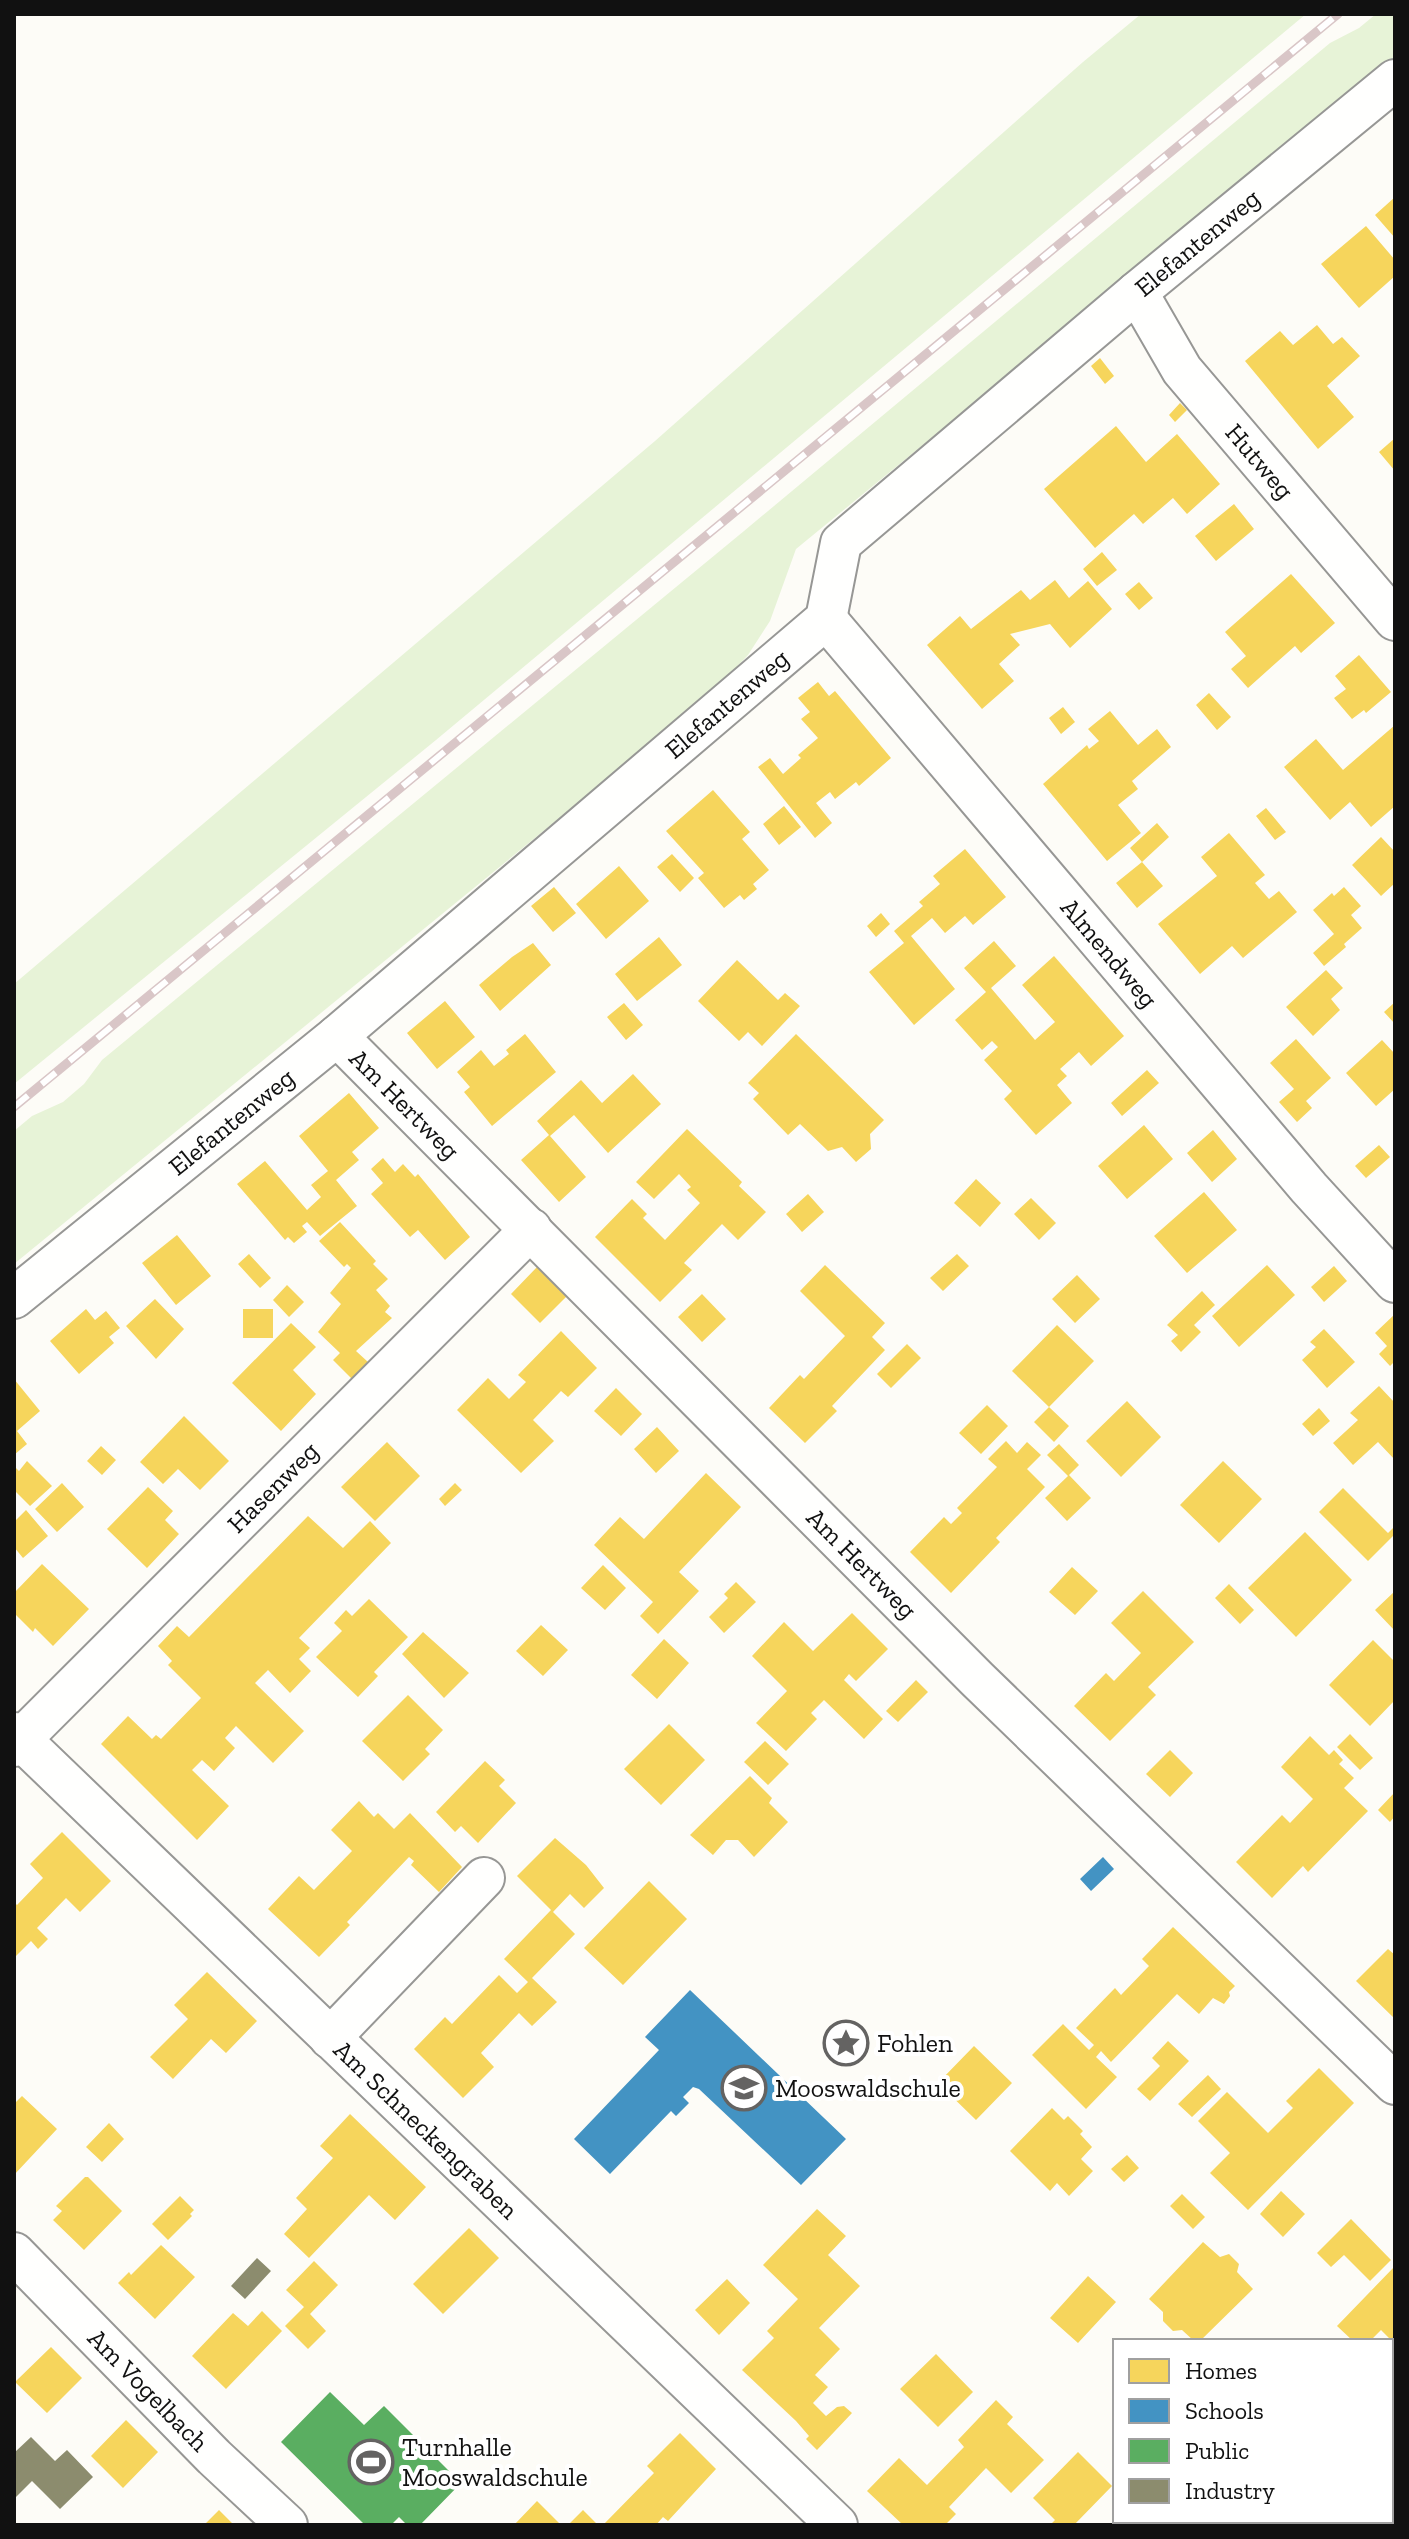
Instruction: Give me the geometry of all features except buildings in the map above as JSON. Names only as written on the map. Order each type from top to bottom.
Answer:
[{"type":"street","name":"Elefantenweg","points":[[14,1298],[337,1036],[826,619],[841,543],[1137,292],[1395,80]]},
{"type":"street","name":"Hutweg","points":[[1137,292],[1182,370],[1395,620]]},
{"type":"street","name":"Almendweg","points":[[826,619],[1309,1188],[1395,1282]]},
{"type":"street","name":"Am Hertweg","points":[[337,1036],[977,1679],[1395,2084]]},
{"type":"street","name":"Hasenweg","points":[[16,1740],[531,1229]]},
{"type":"street","name":"Am Schneckengraben","points":[[16,1740],[837,2525]]},
{"type":"street","points":[[330,2038],[484,1878]]},
{"type":"street","name":"Am Vogelbach","points":[[14,2253],[214,2457],[287,2525]]},
{"type":"green space","points":[[1141,14],[1306,14],[436,740],[14,1084],[14,984],[655,441]]},
{"type":"green space","points":[[1376,14],[1395,14],[1395,58],[796,549],[770,621],[748,655],[711,694],[14,1264],[14,1131],[32,1116],[63,1102],[84,1084],[102,1060],[1330,43],[1359,28]]},
{"type":"railway","points":[[14,1107],[1338,14]]},
{"type":"place","name":"Fohlen","points":[[846,2043]]},
{"type":"place","name":"Mooswaldschule","points":[[744,2088]]},
{"type":"place","name":"Turnhalle Mooswaldschule","points":[[371,2462]]}]
